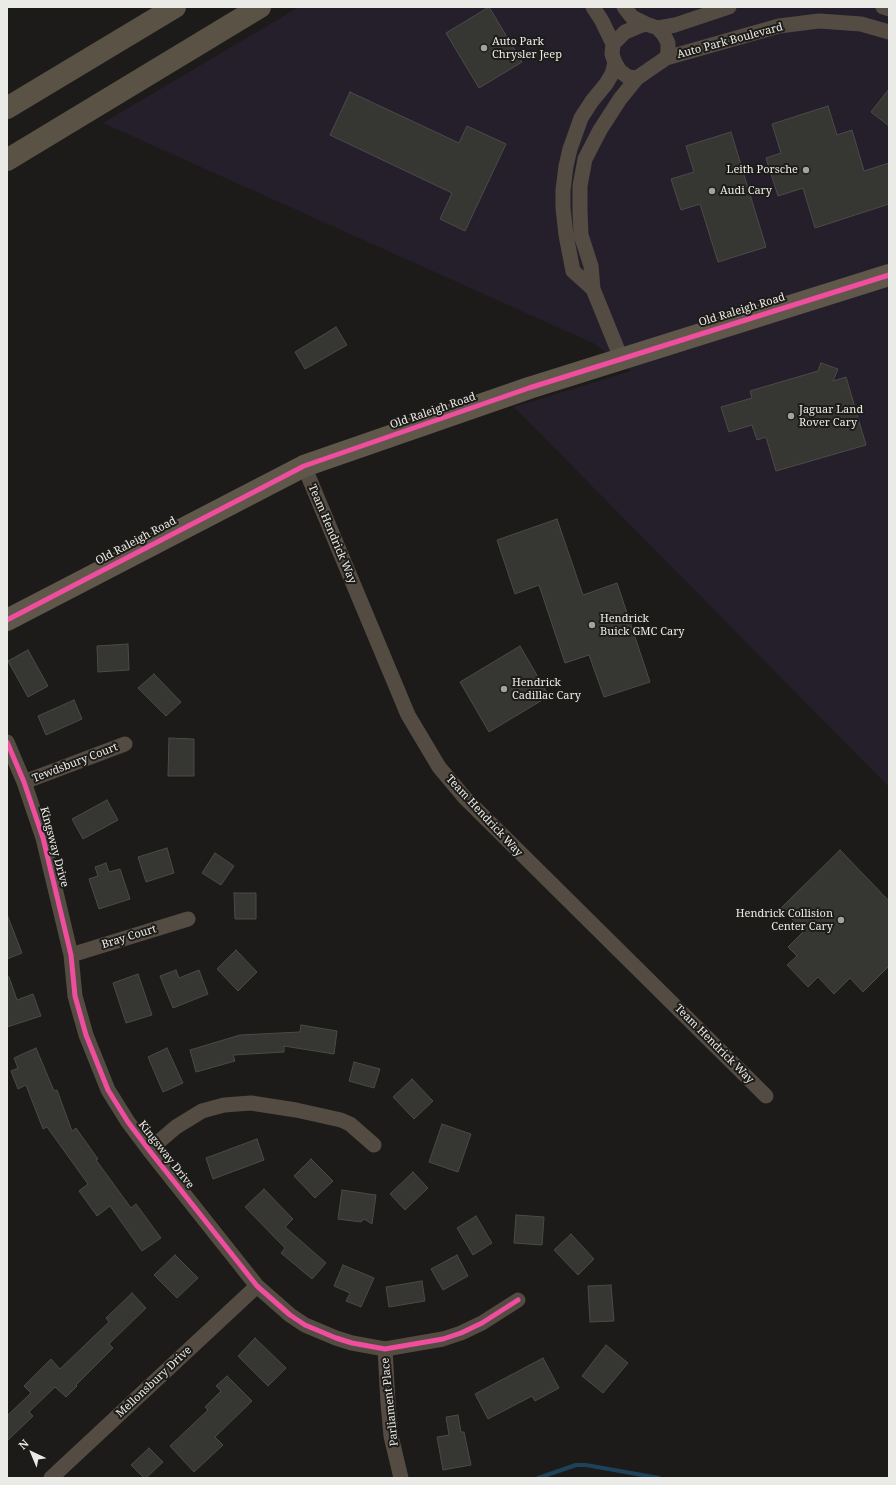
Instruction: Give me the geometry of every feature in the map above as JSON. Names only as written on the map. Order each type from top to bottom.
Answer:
[{"type":"highway","points":[[7,108],[175,7]]},
{"type":"highway","points":[[7,160],[260,7]]},
{"type":"street","name":"Auto Park Boulevard","points":[[593,7],[602,21],[613,44],[612,54],[615,63],[612,74],[582,118],[570,148],[563,190],[566,235],[573,271],[593,289]]},
{"type":"street","name":"Auto Park Boulevard","points":[[624,7],[632,17],[652,26],[664,35],[668,43],[666,58]]},
{"type":"street","points":[[613,44],[625,32],[637,27],[675,25],[729,7]]},
{"type":"street","points":[[883,7],[889,9]]},
{"type":"street","name":"Auto Park Boulevard","points":[[621,358],[593,289],[591,266],[581,235],[580,186],[585,158],[611,112],[637,78],[666,58],[779,26],[819,20],[861,24],[889,32]]},
{"type":"street","points":[[615,63],[620,71],[628,76],[637,78]]},
{"type":"street","name":"Old Raleigh Road","points":[[7,620],[304,466],[529,388],[889,275]]},
{"type":"street","name":"Team Hendrick Way","points":[[304,466],[405,708],[424,744],[439,767],[475,809],[766,1096]]},
{"type":"street","name":"Kingsway Drive","points":[[7,742],[24,782],[42,838],[71,955],[75,996],[86,1035],[108,1090],[128,1122],[149,1150],[257,1286],[290,1315],[305,1325],[352,1343],[385,1349],[443,1339],[462,1333],[482,1323],[518,1300]]},
{"type":"street","name":"Tewdsbury Court","points":[[24,782],[125,744]]},
{"type":"street","name":"Bray Court","points":[[71,955],[188,919]]},
{"type":"street","points":[[149,1150],[176,1127],[202,1111],[224,1104],[251,1103],[296,1110],[341,1120],[350,1124],[374,1145]]},
{"type":"street","name":"Mellonsbury Drive","points":[[51,1478],[257,1286]]},
{"type":"street","name":"Parliament Place","points":[[385,1349],[391,1436],[401,1478]]},
{"type":"shaded area","points":[[299,7],[889,7],[889,787],[514,407],[631,371],[595,344],[103,123]]},
{"type":"building","name":"Auto Park Chrysler Jeep","points":[[489,7],[522,62],[479,88],[446,33]]},
{"type":"building","points":[[889,89],[889,126],[871,112]]},
{"type":"building","points":[[350,92],[459,143],[467,126],[506,144],[465,231],[440,219],[452,193],[330,135]]},
{"type":"building","name":"Leith Porsche","points":[[828,106],[837,135],[852,130],[864,171],[889,163],[889,204],[815,228],[803,188],[778,196],[766,158],[781,153],[772,124]]},
{"type":"building","name":"Audi Cary","points":[[731,132],[766,247],[718,262],[700,204],[681,210],[671,179],[694,172],[686,146]]},
{"type":"building","points":[[336,327],[347,345],[305,369],[295,352]]},
{"type":"building","name":"Jaguar Land Rover Cary","points":[[821,363],[838,369],[833,381],[846,377],[866,445],[776,471],[766,437],[757,440],[752,425],[729,432],[721,407],[752,398],[750,391],[818,371]]},
{"type":"building","name":"Hendrick Buick GMC Cary","points":[[557,519],[583,595],[617,583],[650,682],[604,697],[589,655],[565,663],[539,585],[515,594],[497,540]]},
{"type":"building","points":[[128,644],[129,670],[98,672],[97,646]]},
{"type":"building","name":"Hendrick Cadillac Cary","points":[[520,646],[549,696],[489,732],[460,682]]},
{"type":"building","points":[[28,650],[48,686],[28,697],[8,661]]},
{"type":"building","points":[[154,674],[181,702],[166,716],[138,688]]},
{"type":"building","points":[[74,700],[82,719],[46,735],[38,716]]},
{"type":"building","points":[[169,738],[194,739],[194,776],[168,776]]},
{"type":"building","points":[[107,800],[118,820],[83,839],[72,819]]},
{"type":"building","points":[[167,848],[174,873],[146,882],[138,857]]},
{"type":"building","name":"Hendrick Collision Center Cary","points":[[840,850],[889,901],[889,966],[863,992],[850,978],[834,994],[818,977],[808,987],[787,965],[797,956],[788,947],[804,931],[781,908]]},
{"type":"building","points":[[215,853],[234,866],[221,885],[202,873]]},
{"type":"building","points":[[106,863],[109,872],[120,869],[130,899],[99,909],[89,879],[98,876],[95,867]]},
{"type":"building","points":[[234,893],[256,893],[256,919],[235,919]]},
{"type":"building","points":[[8,917],[22,953],[7,959],[7,918]]},
{"type":"building","points":[[236,950],[257,972],[238,991],[217,969]]},
{"type":"building","points":[[176,970],[179,978],[199,970],[208,994],[173,1008],[160,976]]},
{"type":"building","points":[[138,974],[152,1015],[126,1023],[113,983]]},
{"type":"building","points":[[9,977],[17,1000],[33,994],[41,1016],[7,1027],[7,978]]},
{"type":"building","points":[[301,1025],[337,1031],[334,1054],[284,1046],[284,1052],[233,1055],[235,1061],[196,1072],[190,1050],[240,1035],[300,1032]]},
{"type":"building","points":[[36,1048],[54,1091],[57,1090],[72,1131],[76,1128],[98,1159],[96,1160],[131,1208],[136,1204],[161,1238],[142,1251],[110,1206],[97,1216],[79,1191],[88,1184],[47,1127],[43,1129],[26,1085],[18,1089],[11,1071],[18,1068],[14,1058]]},
{"type":"building","points":[[167,1048],[183,1083],[163,1092],[148,1057]]},
{"type":"building","points":[[354,1062],[380,1069],[374,1088],[349,1081]]},
{"type":"building","points":[[412,1079],[433,1101],[414,1119],[393,1097]]},
{"type":"building","points":[[442,1124],[471,1134],[458,1172],[429,1162]]},
{"type":"building","points":[[257,1139],[264,1160],[213,1179],[206,1158]]},
{"type":"building","points":[[311,1159],[333,1181],[315,1198],[294,1176]]},
{"type":"building","points":[[413,1172],[428,1188],[405,1210],[390,1194]]},
{"type":"building","points":[[264,1189],[293,1219],[285,1227],[326,1263],[312,1279],[281,1253],[285,1248],[245,1207]]},
{"type":"building","points":[[342,1190],[376,1195],[372,1224],[364,1219],[361,1222],[338,1219]]},
{"type":"building","points":[[516,1215],[544,1217],[542,1245],[514,1243]]},
{"type":"building","points":[[476,1216],[492,1243],[473,1255],[457,1228]]},
{"type":"building","points":[[571,1234],[594,1259],[578,1275],[554,1250]]},
{"type":"building","points":[[175,1255],[198,1278],[177,1298],[154,1275]]},
{"type":"building","points":[[457,1255],[468,1276],[443,1290],[431,1269]]},
{"type":"building","points":[[343,1265],[374,1278],[361,1307],[346,1301],[350,1293],[334,1286]]},
{"type":"building","points":[[422,1281],[425,1301],[389,1307],[386,1287]]},
{"type":"building","points":[[611,1285],[614,1321],[590,1322],[588,1286]]},
{"type":"building","points":[[132,1293],[146,1308],[109,1344],[113,1348],[66,1397],[55,1387],[29,1412],[33,1416],[7,1441],[7,1416],[31,1393],[24,1386],[51,1359],[60,1369],[109,1322],[106,1318]]},
{"type":"building","points":[[255,1338],[286,1368],[268,1386],[238,1356]]},
{"type":"building","points":[[606,1345],[628,1363],[603,1393],[582,1376]]},
{"type":"building","points":[[543,1358],[559,1388],[535,1401],[532,1396],[488,1419],[475,1394]]},
{"type":"building","points":[[227,1376],[252,1401],[215,1437],[223,1445],[194,1472],[170,1446],[208,1410],[205,1407],[221,1391],[216,1386]]},
{"type":"building","points":[[458,1415],[461,1432],[464,1432],[471,1465],[443,1470],[437,1437],[449,1435],[446,1417]]},
{"type":"building","points":[[149,1448],[163,1462],[146,1478],[144,1478],[131,1465]]},
{"type":"waterway","points":[[538,1478],[576,1465],[586,1465],[659,1478]]},
{"type":"cycle path","points":[[7,620],[304,466],[529,388],[889,275]]},
{"type":"cycle path","points":[[7,742],[24,782],[43,838],[71,955],[75,996],[86,1035],[108,1090],[128,1122],[149,1150],[257,1286],[290,1315],[305,1325],[352,1343],[385,1349],[443,1339],[461,1333],[482,1323],[518,1300]]},
{"type":"place","name":"Auto Park Chrysler Jeep","points":[[484,48]]},
{"type":"place","name":"Leith Porsche","points":[[806,170]]},
{"type":"place","name":"Audi Cary","points":[[712,191]]},
{"type":"place","name":"Jaguar Land Rover Cary","points":[[791,416]]},
{"type":"place","name":"Hendrick Buick GMC Cary","points":[[592,625]]},
{"type":"place","name":"Hendrick Cadillac Cary","points":[[504,689]]},
{"type":"place","name":"Hendrick Collision Center Cary","points":[[841,920]]}]
